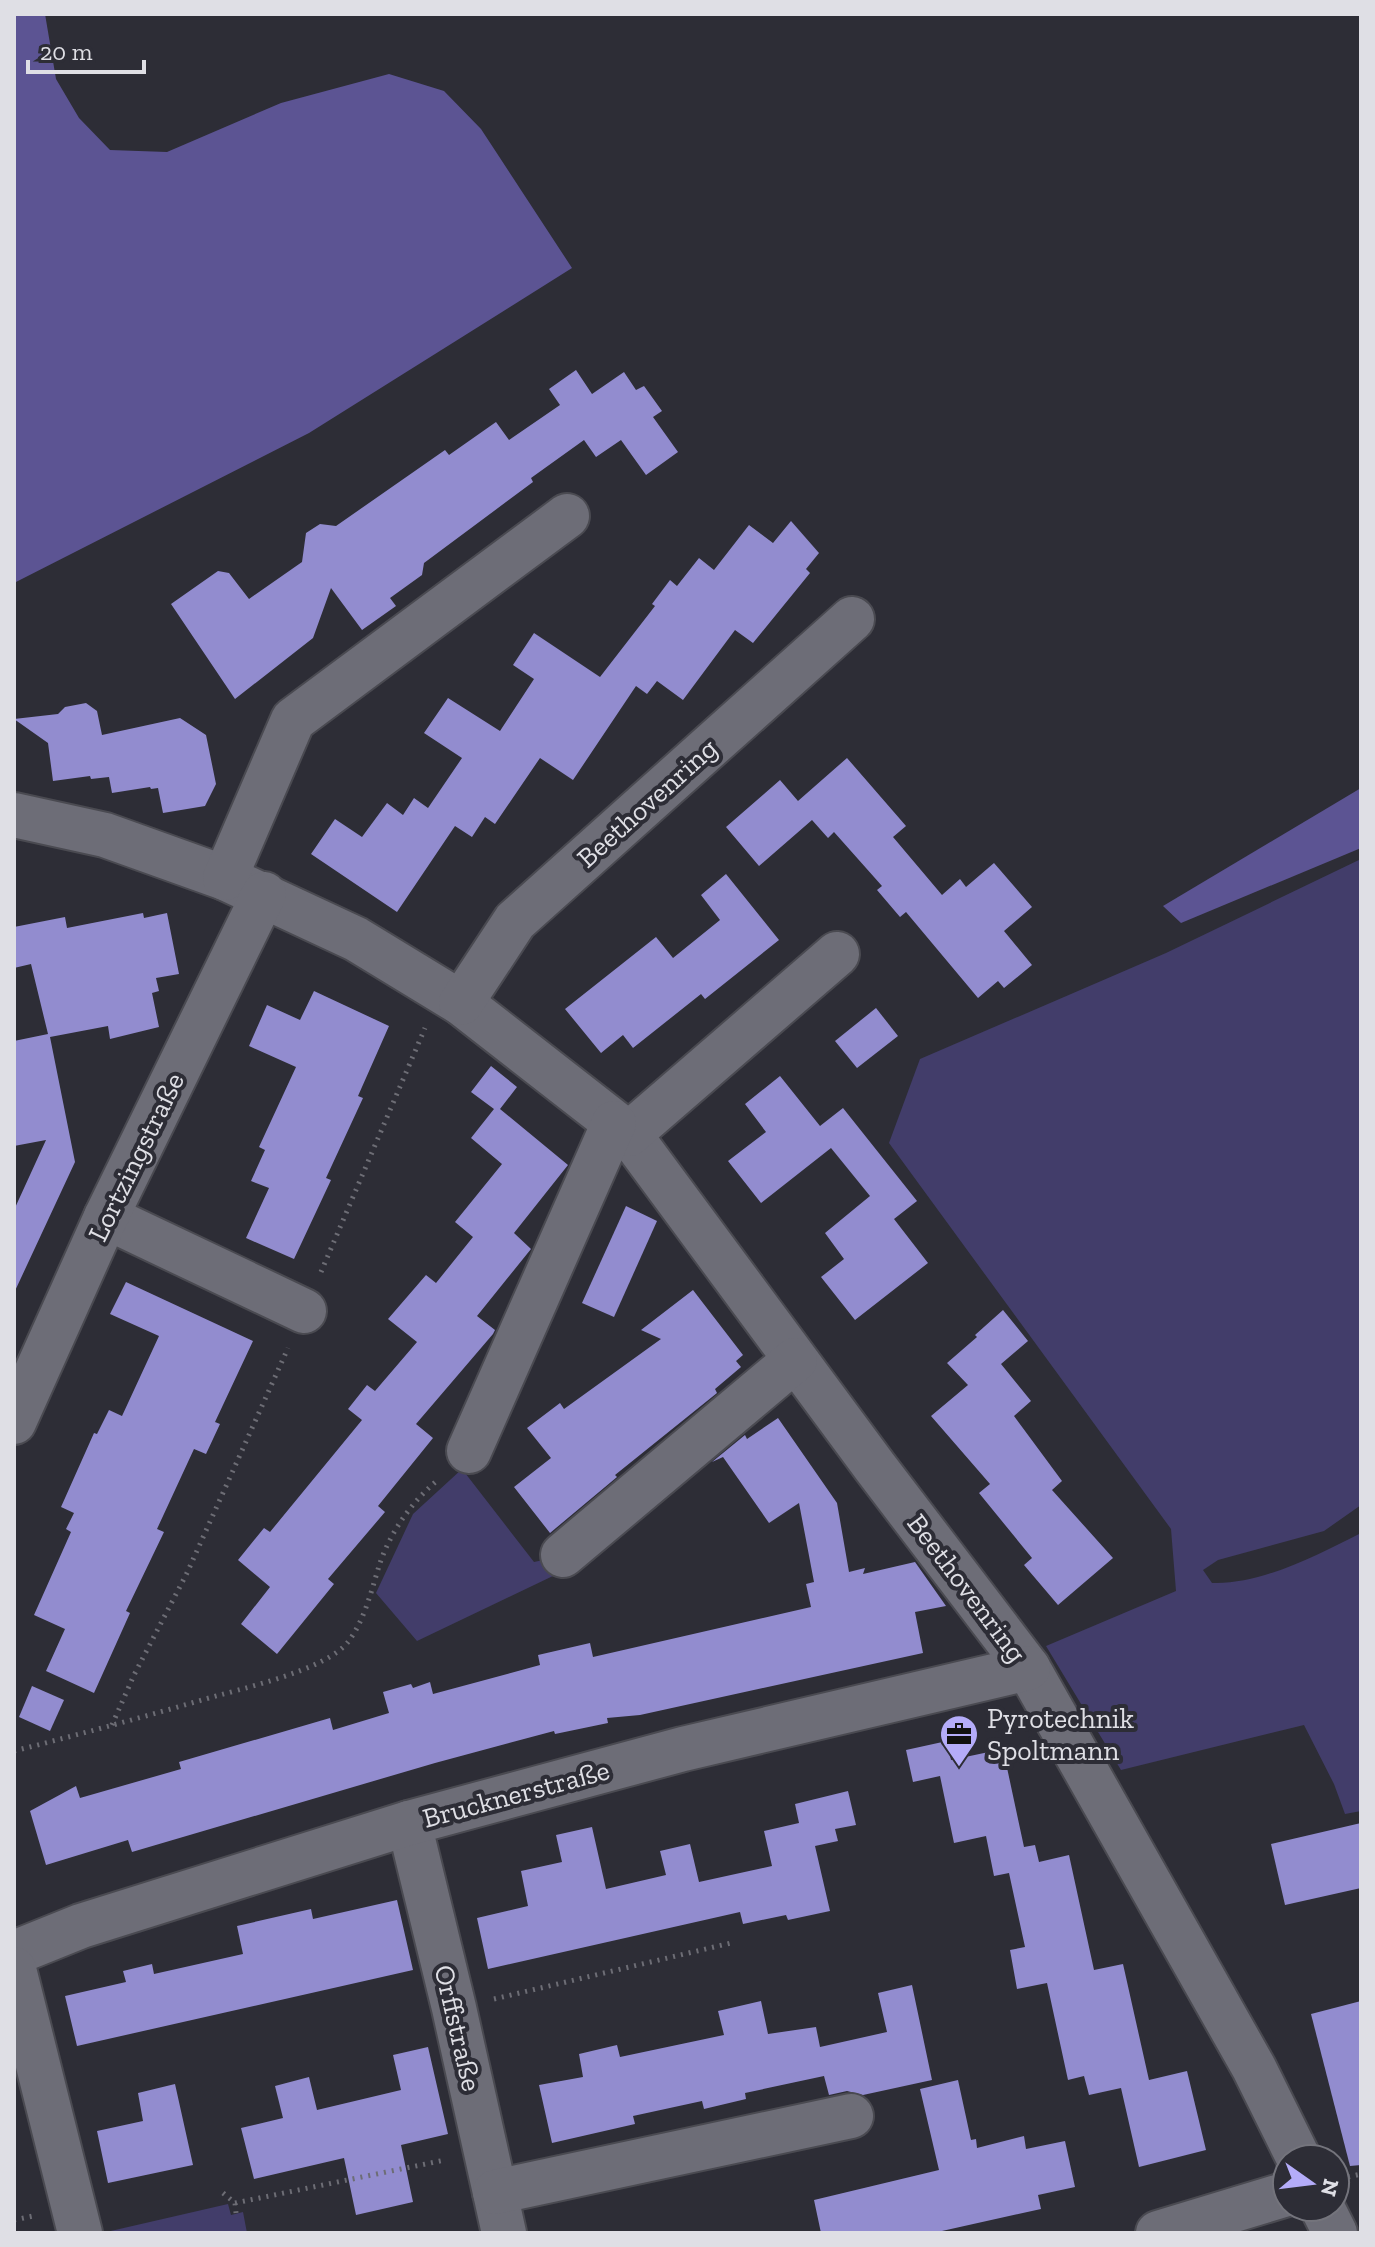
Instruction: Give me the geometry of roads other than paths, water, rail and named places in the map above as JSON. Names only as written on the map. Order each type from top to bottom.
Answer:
[{"type":"street","points":[[225,878],[293,720],[567,516]]},
{"type":"street","name":"Beethovenring","points":[[451,997],[515,921],[852,619]]},
{"type":"street","name":"Beethovenring","points":[[14,815],[105,835],[225,878],[356,939],[451,997],[622,1129],[1028,1668],[1254,2068],[1291,2143]]},
{"type":"street","name":"Lortzingstraße","points":[[14,1422],[106,1217],[264,894]]},
{"type":"street","points":[[469,1451],[622,1129],[837,954]]},
{"type":"street","points":[[106,1217],[304,1311]]},
{"type":"street","points":[[563,1555],[795,1360]]},
{"type":"street","name":"Brucknerstraße","points":[[14,1953],[81,1926],[409,1823],[683,1749],[1028,1668]]},
{"type":"street","name":"Orffstraße","points":[[409,1823],[495,2192]]},
{"type":"street","points":[[14,1969],[80,2233]]},
{"type":"street","points":[[495,2192],[851,2116]]},
{"type":"street","points":[[1158,2233],[1271,2199]]},
{"type":"place","name":"Pyrotechnik Spoltmann","points":[[959,1768]]}]
